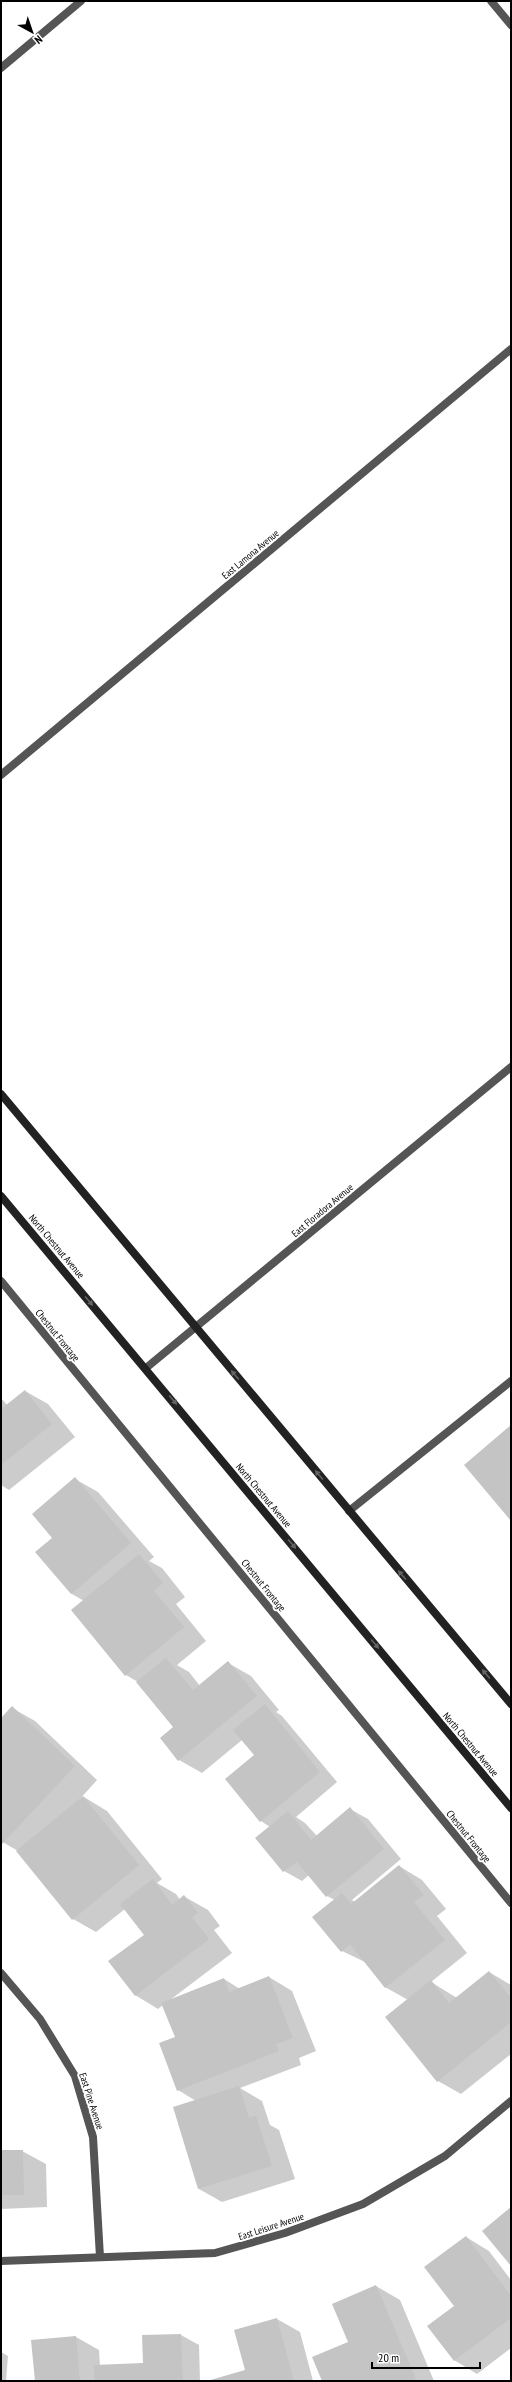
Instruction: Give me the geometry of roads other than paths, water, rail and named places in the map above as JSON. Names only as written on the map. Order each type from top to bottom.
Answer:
[{"type":"main road","points":[[1,1094],[195,1328],[511,1704]]},
{"type":"main road","name":"North Chestnut Avenue","points":[[1,1196],[146,1368],[511,1808]]},
{"type":"street","points":[[1,68],[81,1]]},
{"type":"street","points":[[491,1],[511,25]]},
{"type":"street","name":"East Lamona Avenue","points":[[1,775],[511,349]]},
{"type":"street","name":"East Floradora Avenue","points":[[146,1368],[511,1067]]},
{"type":"street","name":"Chestnut Frontage","points":[[1,1281],[511,1903]]},
{"type":"street","points":[[349,1511],[511,1380]]},
{"type":"street","name":"East Pine Avenue","points":[[1,1973],[40,2019],[75,2076],[93,2137],[100,2257]]},
{"type":"street","name":"East Leisure Avenue","points":[[1,2261],[215,2253],[285,2233],[363,2204],[445,2156],[511,2101]]}]
